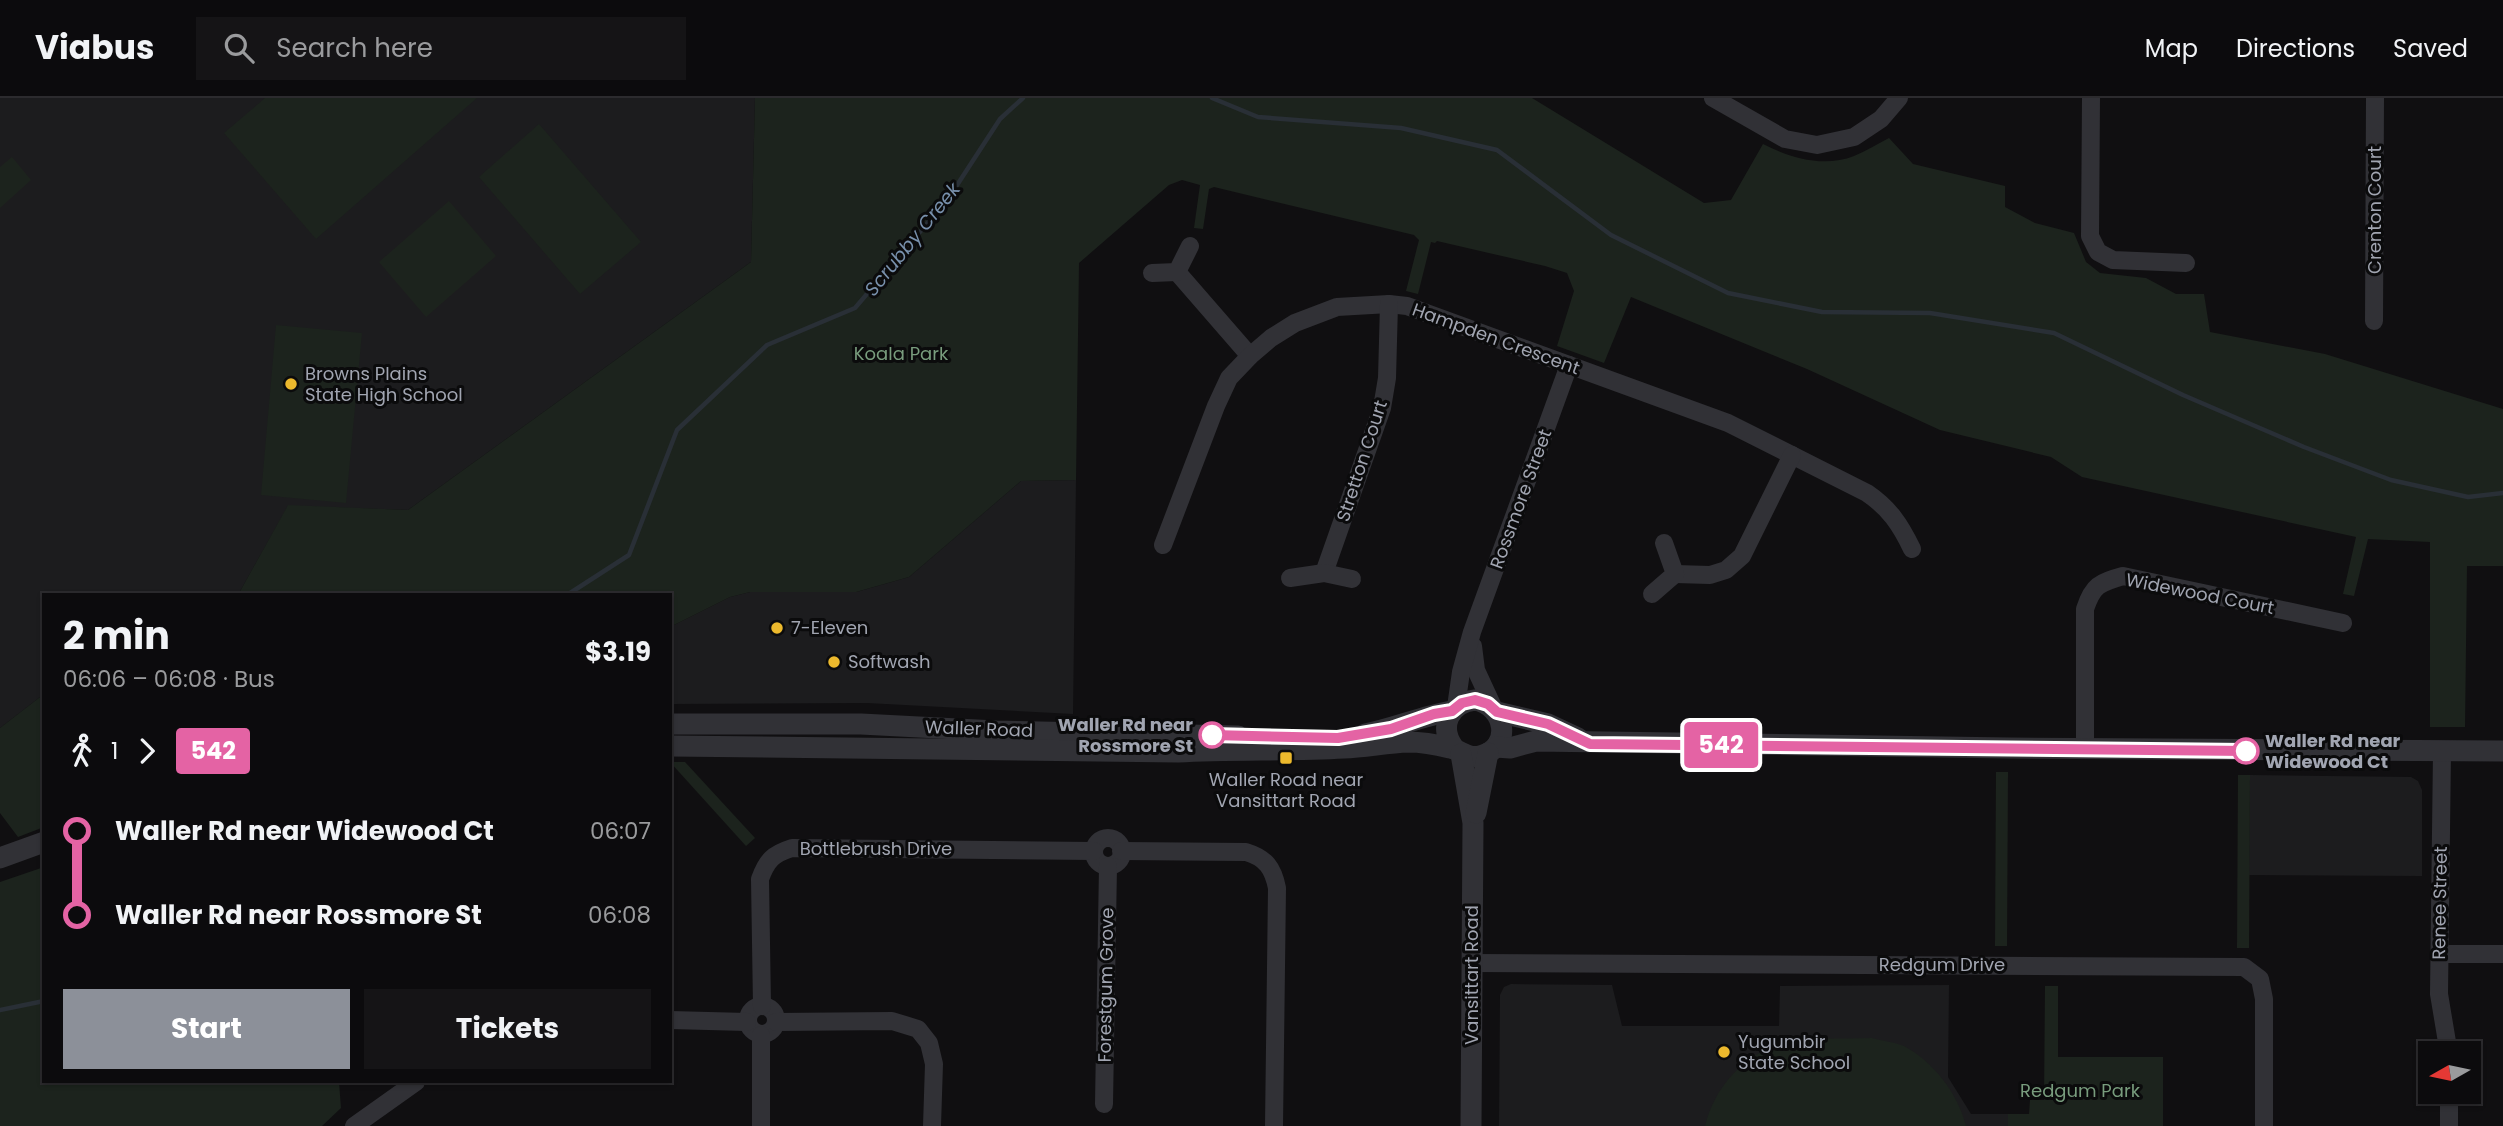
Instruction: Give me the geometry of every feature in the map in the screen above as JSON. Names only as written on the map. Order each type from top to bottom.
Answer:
[{"type":"street","points":[[1713,98],[1785,139],[1816,145],[1854,137],[1881,119],[1899,98]]},
{"type":"street","points":[[2091,98],[2090,236],[2098,251],[2113,260],[2186,263]]},
{"type":"street","name":"Crenton Court","points":[[2374,321],[2375,98]]},
{"type":"street","points":[[1177,272],[1190,246]]},
{"type":"street","points":[[1152,272],[1177,272],[1250,356]]},
{"type":"street","name":"Hampden Crescent","points":[[1163,545],[1229,378],[1271,338],[1313,315],[1336,307],[1389,304],[1407,306],[1728,423],[1867,493],[1885,506],[1901,525],[1912,548]]},
{"type":"street","name":"Stretton Court","points":[[1324,573],[1382,408],[1387,378],[1389,304]]},
{"type":"street","name":"Rossmore Street","points":[[1454,709],[1472,632],[1569,365]]},
{"type":"street","points":[[1652,594],[1675,574],[1710,575],[1726,570],[1742,556],[1792,455]]},
{"type":"street","points":[[1664,543],[1675,574]]},
{"type":"street","points":[[1290,578],[1324,573],[1352,579]]},
{"type":"street","name":"Widewood Court","points":[[2085,748],[2085,609],[2091,591],[2106,581],[2123,576],[2343,623]]},
{"type":"street","name":"Rossmore Street","points":[[1472,632],[1476,670],[1495,710]]},
{"type":"street","name":"Waller Road","points":[[672,746],[786,747],[996,740],[1338,738],[1391,729],[1475,700],[1495,710],[1548,724],[1590,744]]},
{"type":"street","points":[[1454,709],[1446,730],[1458,751]]},
{"type":"street","points":[[1492,750],[1502,729],[1495,710]]},
{"type":"street","name":"Waller Road","points":[[672,724],[861,724],[996,740],[1178,752],[1344,748],[1410,742],[1475,757],[1492,750],[1536,741],[1590,744],[2503,751]]},
{"type":"street","points":[[786,724],[786,747]]},
{"type":"street","name":"Vansittart Road","points":[[1471,1126],[1474,823],[1492,750]]},
{"type":"street","name":"Vansittart Road","points":[[1458,751],[1474,823]]},
{"type":"street","name":"Renee Street","points":[[2442,751],[2439,994],[2447,1041]]},
{"type":"street","points":[[1105,838],[1118,843],[1121,851],[1119,860],[1108,866],[1096,860],[1094,851],[1098,843],[1105,838]]},
{"type":"street","points":[[0,856],[42,843]]},
{"type":"street","name":"Bottlebrush Drive","points":[[762,1006],[760,878],[767,861],[776,853],[792,848],[1094,851]]},
{"type":"street","points":[[1121,851],[1246,852],[1258,856],[1270,865],[1277,888],[1274,1126]]},
{"type":"street","name":"Forestgum Grove","points":[[1104,1104],[1108,866]]},
{"type":"street","points":[[2440,954],[2503,954]]},
{"type":"street","name":"Redgum Drive","points":[[1472,963],[2244,968],[2260,979],[2264,999],[2264,1126]]},
{"type":"street","points":[[762,1006],[772,1011],[776,1022],[771,1031],[761,1035],[752,1031],[747,1022],[751,1011],[762,1006]]},
{"type":"street","points":[[672,1020],[747,1022]]},
{"type":"street","points":[[776,1022],[892,1021],[918,1030],[929,1043],[934,1065],[932,1126]]},
{"type":"street","points":[[761,1035],[761,1126]]},
{"type":"street","points":[[354,1126],[415,1083]]},
{"type":"street","points":[[2449,1104],[2449,1126]]},
{"type":"shaded area","name":"Browns Plains State High School","points":[[0,98],[755,98],[751,262],[408,510],[288,506],[239,593],[42,593],[42,696],[0,728]]},
{"type":"shaded area","points":[[1076,480],[1073,714],[867,703],[672,704],[672,626],[730,597],[750,592],[856,592],[909,577],[1021,481]]},
{"type":"shaded area","points":[[2250,775],[2411,777],[2418,781],[2422,790],[2422,876],[2249,875]]},
{"type":"shaded area","name":"Yugumbir State School","points":[[1511,984],[1612,985],[1622,1026],[1779,1026],[1780,986],[1949,985],[1948,1077],[1971,1114],[2008,1114],[2008,1126],[1499,1126],[1500,995],[1504,987]]},
{"type":"green space","points":[[265,98],[477,98],[316,239],[224,133]]},
{"type":"green space","name":"Koala Park","points":[[755,98],[1532,98],[1704,203],[1731,200],[1763,144],[1807,160],[1831,161],[1854,156],[1889,138],[1913,164],[2005,186],[2005,207],[2035,223],[2074,233],[2086,262],[2100,273],[2146,278],[2176,294],[2204,294],[2210,332],[2325,354],[2503,409],[2503,566],[2467,566],[2465,727],[2430,727],[2430,542],[2368,539],[2354,596],[2343,594],[2356,537],[2082,477],[2051,457],[1940,430],[1807,369],[1631,297],[1604,363],[1557,346],[1574,291],[1567,273],[1437,241],[1431,242],[1418,294],[1406,291],[1419,240],[1414,235],[1214,187],[1209,189],[1203,229],[1194,228],[1200,185],[1182,180],[1169,185],[1079,263],[1076,480],[1021,481],[909,577],[856,592],[750,592],[730,597],[672,626],[672,593],[239,593],[288,505],[408,510],[751,262]]},
{"type":"green space","points":[[539,124],[641,242],[580,294],[479,177]]},
{"type":"green space","points":[[12,157],[31,180],[0,208],[0,167]]},
{"type":"green space","points":[[449,201],[496,256],[426,317],[379,262]]},
{"type":"green space","points":[[276,325],[362,333],[346,503],[261,495]]},
{"type":"green space","points":[[42,696],[42,828],[18,837],[0,813],[0,728]]},
{"type":"green space","points":[[672,762],[685,762],[755,838],[746,846]]},
{"type":"green space","points":[[1996,772],[2008,772],[2007,946],[1995,946]]},
{"type":"green space","points":[[2238,775],[2250,775],[2249,948],[2237,948]]},
{"type":"green space","points":[[42,868],[42,1083],[339,1083],[341,1108],[322,1126],[0,1126],[0,882]]},
{"type":"green space","name":"Redgum Park","points":[[2045,986],[2058,986],[2058,1057],[2163,1057],[2163,1126],[2008,1126],[2008,1114],[2029,1114],[2030,1100],[2044,1100]]},
{"type":"green space","points":[[1872,1038],[1904,1046],[1935,1070],[1951,1091],[1966,1126],[1705,1126],[1716,1098],[1728,1080],[1748,1060],[1764,1051],[1798,1041]]},
{"type":"waterway","name":"Scrubby Creek","points":[[570,593],[629,555],[677,430],[767,345],[855,308],[948,199],[1000,119],[1023,98]]},
{"type":"waterway","points":[[1212,98],[1258,117],[1401,128],[1497,150],[1611,235],[1728,293],[1822,312],[1930,313],[2054,333],[2183,395],[2304,447],[2391,480],[2468,497],[2503,493]]},
{"type":"waterway","name":"Scrubby Creek","points":[[0,1010],[42,1001]]},
{"type":"bus line","name":"542","points":[[1212,735],[1338,738],[1391,729],[1434,714],[1452,711],[1462,703],[1475,700],[1488,704],[1497,712],[1548,724],[1590,744],[2246,751]]},
{"type":"place","name":"Browns Plains State High School","points":[[291,384]]},
{"type":"place","name":"7-Eleven","points":[[777,628]]},
{"type":"place","name":"Softwash","points":[[834,662]]},
{"type":"place","name":"Waller Rd near Rossmore St","points":[[1212,735]]},
{"type":"place","name":"Waller Rd near Widewood Ct","points":[[2246,751]]},
{"type":"place","name":"Waller Road near Vansittart Road","points":[[1286,758]]},
{"type":"place","name":"Yugumbir State School","points":[[1724,1052]]}]
